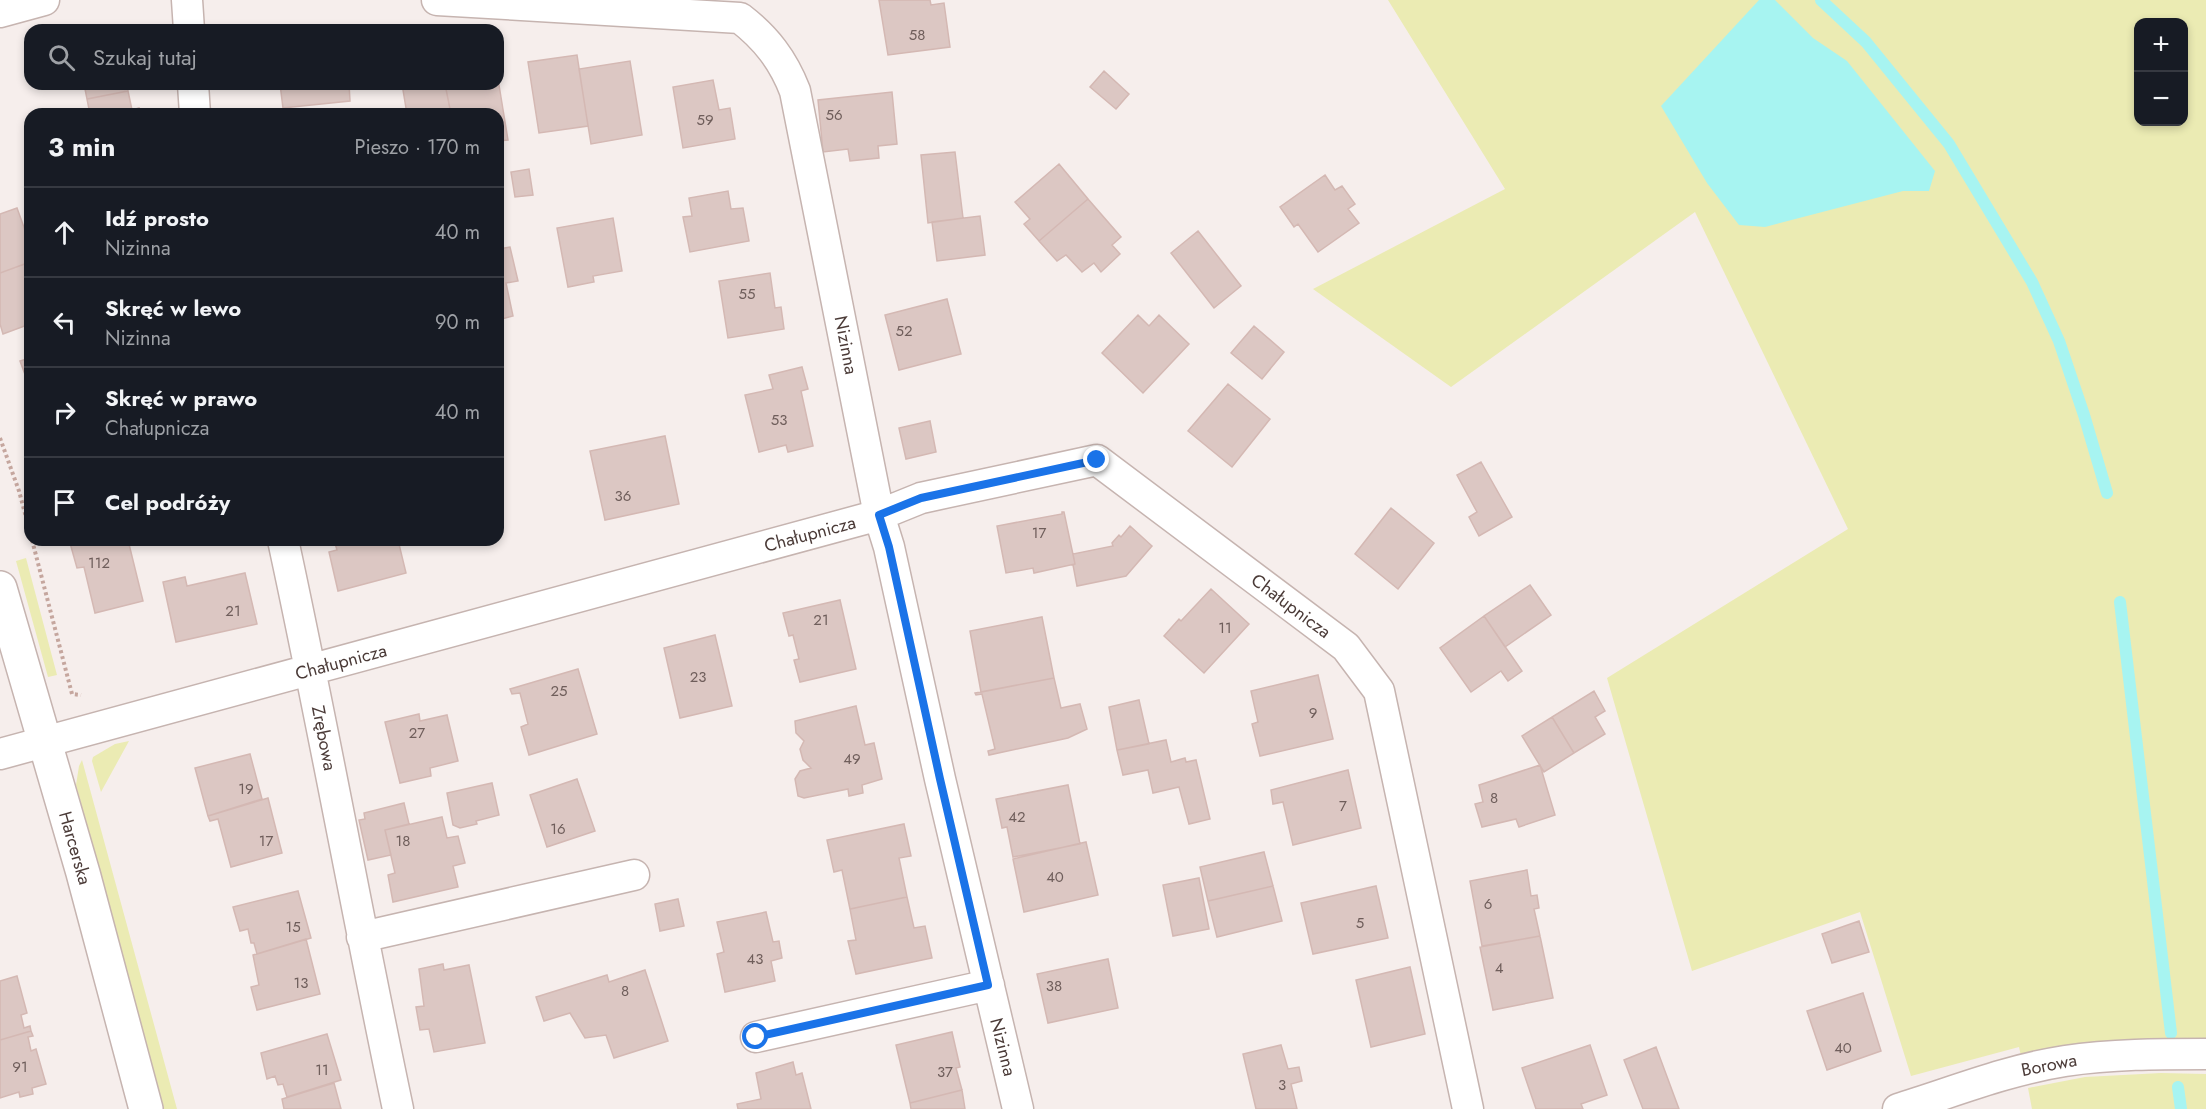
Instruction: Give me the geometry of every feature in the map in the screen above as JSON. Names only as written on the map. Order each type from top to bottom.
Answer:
[{"type":"street","points":[[0,12],[44,0]]},
{"type":"street","points":[[187,0],[189,24]]},
{"type":"street","name":"Nizinna","points":[[437,0],[740,18],[761,34],[788,72],[795,91],[879,515],[889,547],[940,779],[1018,1109]]},
{"type":"street","points":[[193,90],[195,108]]},
{"type":"street","name":"Chałupnicza","points":[[0,754],[879,515],[921,498],[1097,460],[1346,647],[1379,691],[1468,1109]]},
{"type":"street","name":"Zrębowa","points":[[284,546],[398,1109]]},
{"type":"street","name":"Harcerska","points":[[0,588],[83,873],[146,1109]]},
{"type":"street","points":[[362,937],[634,876]]},
{"type":"street","points":[[756,1037],[988,985]]},
{"type":"street","name":"Borowa","points":[[1898,1109],[2004,1074],[2063,1061],[2132,1053],[2206,1054]]},
{"type":"path","points":[[0,438],[24,510]]},
{"type":"green space","points":[[1388,0],[2206,0],[2206,1042],[2021,1056],[2019,1047],[1911,1076],[1860,912],[1692,971],[1607,678],[1848,529],[1695,212],[1451,387],[1313,289],[1505,189]]},
{"type":"green space","points":[[26,558],[57,675],[48,677],[16,561]]},
{"type":"green space","points":[[129,741],[101,792],[92,761],[93,757],[115,744]]},
{"type":"green space","points":[[82,760],[177,1109],[163,1109],[76,785]]},
{"type":"green space","points":[[2161,1073],[2206,1074],[2206,1109],[2032,1109],[2028,1088],[2085,1077]]},
{"type":"water","points":[[1759,0],[1775,0],[1813,38],[1847,61],[1935,171],[1929,191],[1903,191],[1765,227],[1739,225],[1707,183],[1661,106]]},
{"type":"building","points":[[879,0],[930,0],[931,5],[944,3],[950,47],[888,55]]},
{"type":"building","points":[[577,55],[588,126],[539,133],[528,62]]},
{"type":"building","points":[[630,61],[642,135],[591,144],[579,69]]},
{"type":"building","points":[[1104,71],[1129,94],[1116,109],[1090,87]]},
{"type":"building","points":[[713,80],[719,110],[730,108],[735,139],[683,148],[673,87]]},
{"type":"building","points":[[85,90],[128,90],[128,91],[87,99]]},
{"type":"building","points":[[281,90],[349,90],[350,101],[283,108]]},
{"type":"building","points":[[403,90],[446,90],[450,108],[406,108]]},
{"type":"building","points":[[446,90],[500,90],[503,108],[450,108]]},
{"type":"building","points":[[128,91],[132,108],[89,108],[87,99]]},
{"type":"building","points":[[892,92],[897,144],[878,146],[879,158],[850,161],[848,149],[823,152],[818,100]]},
{"type":"building","points":[[504,116],[508,140],[504,140]]},
{"type":"building","points":[[955,152],[963,218],[928,223],[921,155]]},
{"type":"building","points":[[1059,164],[1088,199],[1039,241],[1024,224],[1030,219],[1015,202]]},
{"type":"building","points":[[529,169],[533,195],[515,197],[511,172]]},
{"type":"building","points":[[1325,175],[1335,190],[1342,186],[1355,204],[1348,209],[1359,223],[1318,252],[1298,224],[1294,227],[1280,207]]},
{"type":"building","points":[[728,191],[731,209],[743,208],[749,241],[690,252],[683,217],[692,216],[689,198]]},
{"type":"building","points":[[1088,199],[1121,237],[1112,245],[1120,254],[1101,272],[1094,263],[1082,272],[1066,255],[1057,261],[1039,241]]},
{"type":"building","points":[[17,208],[24,227],[24,264],[0,273],[0,214]]},
{"type":"building","points":[[980,216],[985,255],[937,261],[932,222]]},
{"type":"building","points":[[613,218],[622,271],[593,276],[594,282],[568,287],[557,228]]},
{"type":"building","points":[[1198,231],[1241,286],[1214,308],[1171,253]]},
{"type":"building","points":[[510,247],[518,281],[506,283],[513,316],[504,318],[504,248]]},
{"type":"building","points":[[24,264],[24,326],[3,334],[0,324],[0,273]]},
{"type":"building","points":[[770,273],[775,308],[781,307],[784,329],[728,338],[719,281]]},
{"type":"building","points":[[947,299],[961,354],[899,370],[885,315]]},
{"type":"building","points":[[1138,315],[1149,326],[1159,315],[1189,344],[1143,393],[1102,353]]},
{"type":"building","points":[[1254,326],[1284,352],[1262,379],[1231,353]]},
{"type":"building","points":[[24,360],[24,372],[20,361]]},
{"type":"building","points":[[802,367],[808,389],[801,391],[813,446],[788,452],[786,445],[759,452],[745,395],[773,389],[769,375]]},
{"type":"building","points":[[1228,384],[1270,419],[1232,467],[1188,431]]},
{"type":"building","points":[[930,421],[936,452],[906,459],[899,428]]},
{"type":"building","points":[[665,436],[679,504],[605,520],[590,451]]},
{"type":"building","points":[[1481,462],[1512,517],[1479,536],[1469,517],[1477,512],[1457,475]]},
{"type":"building","points":[[1391,508],[1434,543],[1398,589],[1355,554]]},
{"type":"building","points":[[1064,512],[1075,564],[1034,573],[1033,568],[1006,573],[997,526],[1062,514]]},
{"type":"building","points":[[1130,526],[1152,546],[1126,576],[1077,586],[1073,554],[1113,546],[1112,543],[1119,535],[1121,537]]},
{"type":"building","points":[[71,546],[129,546],[143,601],[95,613],[84,567],[77,568]]},
{"type":"building","points":[[336,546],[399,546],[406,573],[338,591],[329,552],[337,550]]},
{"type":"building","points":[[245,573],[257,624],[176,642],[163,582],[185,577],[187,586]]},
{"type":"building","points":[[1530,585],[1551,615],[1505,647],[1484,616]]},
{"type":"building","points":[[1211,589],[1249,624],[1204,673],[1164,636]]},
{"type":"building","points":[[840,600],[856,669],[800,682],[794,660],[799,659],[793,635],[789,636],[783,613]]},
{"type":"building","points":[[1484,616],[1522,671],[1508,681],[1501,671],[1471,692],[1440,648]]},
{"type":"building","points":[[1042,617],[1054,678],[981,692],[970,631]]},
{"type":"building","points":[[715,635],[732,706],[680,718],[664,648]]},
{"type":"building","points":[[578,669],[597,734],[529,755],[521,727],[528,724],[520,693],[512,694],[510,689]]},
{"type":"building","points":[[1318,675],[1333,739],[1260,756],[1252,724],[1258,722],[1251,691]]},
{"type":"building","points":[[1054,678],[1061,708],[1080,704],[1087,729],[1068,738],[989,755],[988,751],[995,749],[982,694],[976,695],[975,693]]},
{"type":"building","points":[[1594,691],[1605,711],[1595,717],[1605,734],[1574,753],[1552,717]]},
{"type":"building","points":[[1139,700],[1149,744],[1117,750],[1109,707]]},
{"type":"building","points":[[856,706],[865,745],[874,743],[882,779],[862,785],[863,793],[849,796],[848,789],[804,798],[798,796],[795,779],[800,771],[811,768],[803,760],[800,749],[804,741],[796,733],[795,721]]},
{"type":"building","points":[[419,714],[420,721],[447,715],[458,761],[430,768],[431,776],[400,783],[385,722]]},
{"type":"building","points":[[1552,717],[1574,753],[1544,772],[1522,736]]},
{"type":"building","points":[[1166,740],[1171,762],[1185,758],[1186,762],[1196,760],[1210,819],[1189,824],[1179,787],[1153,793],[1148,770],[1123,775],[1117,750]]},
{"type":"building","points":[[250,754],[262,799],[208,816],[195,768]]},
{"type":"building","points":[[1540,765],[1555,815],[1519,827],[1516,819],[1482,827],[1475,804],[1483,802],[1479,785]]},
{"type":"building","points":[[1348,770],[1361,828],[1293,845],[1283,802],[1273,804],[1271,790]]},
{"type":"building","points":[[577,779],[595,831],[547,847],[530,795]]},
{"type":"building","points":[[492,783],[499,815],[460,828],[453,825],[447,793]]},
{"type":"building","points":[[1068,785],[1080,844],[1013,857],[1007,827],[1002,828],[996,799]]},
{"type":"building","points":[[268,798],[282,853],[231,867],[218,819],[210,821],[208,816]]},
{"type":"building","points":[[404,803],[409,824],[385,830],[391,855],[368,860],[359,820],[365,819],[364,813]]},
{"type":"building","points":[[442,817],[447,838],[458,836],[465,863],[453,866],[458,887],[393,902],[388,875],[395,873],[385,830]]},
{"type":"building","points":[[904,824],[911,856],[899,858],[907,897],[850,909],[842,870],[834,872],[827,840]]},
{"type":"building","points":[[1086,842],[1098,895],[1024,912],[1013,859]]},
{"type":"building","points":[[1264,852],[1273,886],[1208,901],[1200,867]]},
{"type":"building","points":[[1527,870],[1531,896],[1537,895],[1539,908],[1534,909],[1540,936],[1482,946],[1470,881]]},
{"type":"building","points":[[1199,878],[1209,929],[1173,936],[1163,885]]},
{"type":"building","points":[[1273,886],[1282,921],[1217,937],[1208,901]]},
{"type":"building","points":[[1376,886],[1388,938],[1313,954],[1301,903]]},
{"type":"building","points":[[298,891],[311,938],[257,954],[254,943],[251,943],[248,929],[240,931],[233,907]]},
{"type":"building","points":[[907,897],[914,928],[925,926],[932,958],[856,974],[848,941],[856,940],[850,909]]},
{"type":"building","points":[[678,899],[684,926],[660,931],[655,904]]},
{"type":"building","points":[[766,912],[773,942],[779,941],[782,958],[771,961],[775,981],[725,992],[717,954],[724,952],[717,922]]},
{"type":"building","points":[[1859,921],[1869,952],[1832,963],[1822,934]]},
{"type":"building","points":[[1540,936],[1553,998],[1493,1010],[1480,947]]},
{"type":"building","points":[[306,939],[320,994],[257,1010],[251,987],[259,985],[253,955]]},
{"type":"building","points":[[1108,959],[1118,1008],[1048,1023],[1037,974]]},
{"type":"building","points":[[443,964],[444,970],[469,965],[485,1043],[434,1052],[429,1029],[420,1030],[416,1007],[424,1006],[419,969]]},
{"type":"building","points":[[1410,967],[1425,1034],[1371,1047],[1356,980]]},
{"type":"building","points":[[645,970],[668,1041],[614,1058],[606,1035],[585,1038],[570,1013],[544,1021],[536,997],[607,975],[609,982]]},
{"type":"building","points":[[17,976],[27,1013],[21,1015],[24,1028],[30,1026],[31,1031],[0,1040],[0,981]]},
{"type":"building","points":[[1863,993],[1881,1051],[1827,1070],[1807,1011]]},
{"type":"building","points":[[31,1031],[33,1036],[28,1037],[31,1051],[36,1049],[46,1084],[32,1088],[33,1094],[20,1097],[19,1092],[0,1098],[0,1040]]},
{"type":"building","points":[[952,1032],[960,1067],[956,1068],[962,1090],[910,1103],[896,1045]]},
{"type":"building","points":[[327,1034],[341,1080],[287,1097],[283,1084],[278,1085],[275,1076],[267,1079],[261,1053]]},
{"type":"building","points":[[1281,1045],[1288,1069],[1299,1067],[1302,1081],[1291,1084],[1297,1109],[1256,1109],[1243,1054]]},
{"type":"building","points":[[1590,1045],[1607,1095],[1581,1104],[1583,1109],[1536,1109],[1522,1068]]},
{"type":"building","points":[[1656,1047],[1679,1109],[1643,1109],[1624,1060]]},
{"type":"building","points":[[793,1062],[796,1075],[802,1073],[811,1109],[738,1109],[737,1104],[761,1099],[756,1073]]},
{"type":"building","points":[[334,1083],[341,1109],[284,1109],[282,1099]]},
{"type":"building","points":[[962,1090],[965,1109],[911,1109],[910,1103]]},
{"type":"waterway","points":[[1821,0],[1866,42],[1949,144],[2032,282],[2059,341],[2107,493]]},
{"type":"waterway","points":[[2120,602],[2171,1033]]},
{"type":"waterway","points":[[2178,1087],[2181,1109]]},
{"type":"route","points":[[756,1037],[988,985],[889,547],[879,515],[921,498],[1097,460]]}]
